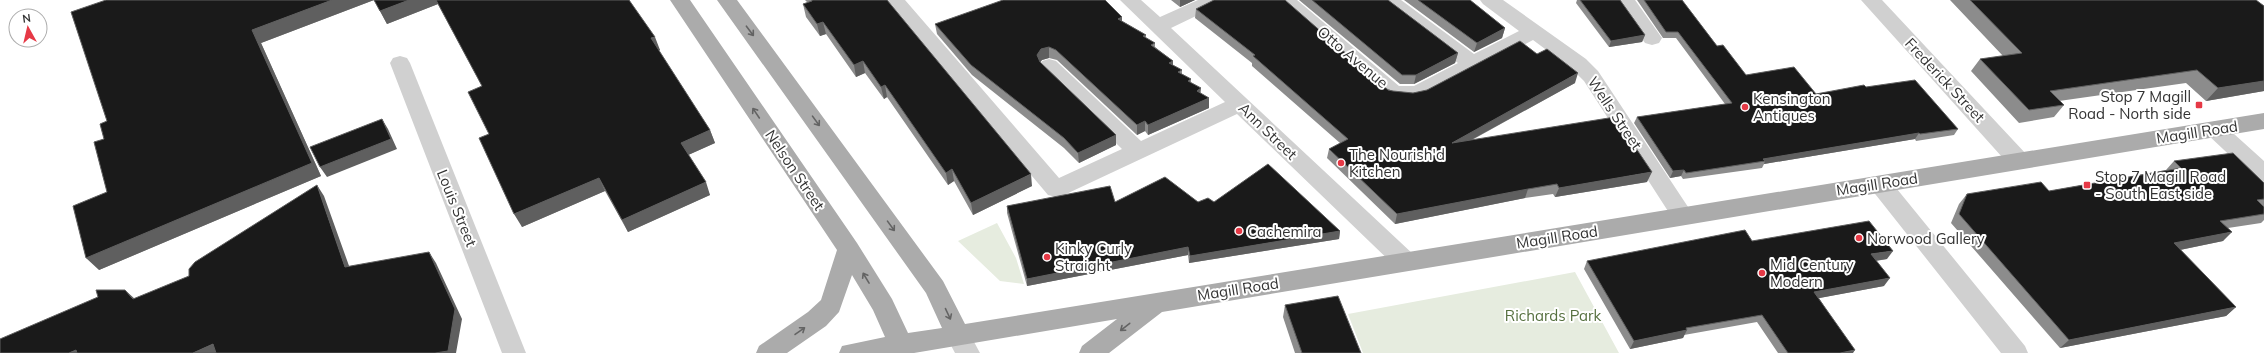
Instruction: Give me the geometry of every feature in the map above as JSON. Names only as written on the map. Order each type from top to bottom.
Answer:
[{"type":"main road","name":"Nelson Street","points":[[680,0],[849,249],[883,306],[902,349]]},
{"type":"main road","points":[[727,0],[936,288],[963,344]]},
{"type":"main road","name":"Magill Road","points":[[851,353],[963,344],[1155,303],[2264,121]]},
{"type":"main road","points":[[768,353],[817,319],[831,305],[849,249]]},
{"type":"main road","points":[[1091,353],[1155,303]]},
{"type":"street","points":[[894,0],[1056,189],[1239,104]]},
{"type":"street","name":"Ann Street","points":[[1130,0],[1406,262]]},
{"type":"street","points":[[1158,26],[1214,0]]},
{"type":"street","name":"Otto Avenue","points":[[1285,0],[1394,93],[1417,93],[1533,32]]},
{"type":"street","points":[[1388,0],[1472,63]]},
{"type":"street","points":[[1625,0],[1652,38]]},
{"type":"street","name":"Frederick Street","points":[[1871,0],[2019,161]]},
{"type":"street","name":"Wells Street","points":[[1504,3],[1533,32],[1591,76],[1683,216]]},
{"type":"street","name":"Louis Street","points":[[400,64],[514,353]]},
{"type":"street","points":[[1049,66],[1138,151]]},
{"type":"street","points":[[2215,129],[2264,174]]},
{"type":"street","points":[[1880,184],[2016,353]]},
{"type":"green space","points":[[997,223],[1016,258],[1024,284],[1000,281],[958,241]]},
{"type":"green space","name":"Richards Park","points":[[1575,272],[1619,353],[1363,353],[1348,314]]},
{"type":"building","points":[[106,0],[332,0],[252,30],[312,163],[86,258],[73,206],[107,192],[94,142],[104,139],[100,124],[107,121],[71,12]]},
{"type":"building","points":[[374,0],[409,0],[380,11]]},
{"type":"building","points":[[436,0],[629,0],[655,37],[651,38],[710,130],[681,143],[706,182],[622,220],[599,178],[514,214],[479,138],[489,134],[468,92],[482,86]]},
{"type":"building","points":[[812,0],[887,0],[1031,174],[971,203],[952,169],[946,173],[885,85],[881,87],[863,61],[854,65],[823,22],[817,24],[803,4]]},
{"type":"building","points":[[1003,0],[1105,0],[1122,17],[1118,19],[1146,35],[1143,36],[1155,43],[1151,45],[1173,61],[1169,63],[1182,70],[1178,72],[1191,79],[1188,81],[1201,88],[1197,91],[1209,98],[1148,125],[1145,121],[1137,125],[1056,50],[1049,47],[1041,49],[1037,55],[1040,62],[1116,135],[1078,153],[1064,138],[971,65],[935,24]]},
{"type":"building","points":[[1214,0],[1285,0],[1388,90],[1393,91],[1413,93],[1427,90],[1520,41],[1537,54],[1547,49],[1578,73],[1452,143],[1615,117],[1652,172],[1559,188],[1557,184],[1397,214],[1329,149],[1348,139],[1253,56],[1255,55],[1196,9]]},
{"type":"building","points":[[1312,0],[1388,0],[1458,53],[1416,75],[1402,75]]},
{"type":"building","points":[[1418,0],[1470,0],[1505,28],[1477,43]]},
{"type":"building","points":[[1580,0],[1620,0],[1645,35],[1611,41]]},
{"type":"building","points":[[1644,0],[1682,0],[1717,46],[1723,45],[1746,75],[1794,67],[1816,94],[1864,85],[1866,87],[1915,80],[1958,129],[1919,133],[1763,159],[1765,161],[1686,173],[1684,170],[1673,171],[1637,117],[1732,103],[1678,32],[1666,32]]},
{"type":"building","points":[[1970,0],[2256,0],[2264,6],[2264,81],[2218,88],[2197,70],[2050,91],[2064,105],[2029,110],[1980,59],[2022,53]]},
{"type":"building","points":[[382,119],[391,139],[320,167],[310,147]]},
{"type":"building","points":[[2233,153],[2264,183],[2264,199],[2257,200],[2264,207],[2264,214],[2220,221],[2232,232],[2174,243],[2236,307],[2069,340],[1959,214],[1967,194],[2041,182],[2049,191],[2181,168],[2174,161]]},
{"type":"building","points":[[1268,164],[1340,231],[1190,256],[1188,247],[1027,279],[1007,206],[1110,186],[1115,202],[1165,177],[1198,202],[1208,198],[1214,202]]},
{"type":"building","points":[[317,185],[345,267],[429,252],[455,309],[448,351],[435,353],[216,353],[213,344],[193,353],[77,353],[76,350],[69,353],[0,353],[0,339],[98,297],[96,290],[125,290],[133,299],[189,276],[189,269],[195,262]]},
{"type":"building","points":[[1869,221],[1893,251],[1871,254],[1890,278],[1814,292],[1855,350],[1840,353],[1788,353],[1762,315],[1686,328],[1687,330],[1634,341],[1587,261],[1745,230],[1752,241]]},
{"type":"building","points":[[1338,296],[1361,353],[1302,353],[1285,305]]},
{"type":"place","name":"Stop 7 Magill Road - North side","points":[[2199,105]]},
{"type":"place","name":"Kensington Antiques","points":[[1745,107]]},
{"type":"place","name":"The Nourish'd Kitchen","points":[[1341,163]]},
{"type":"place","name":"Stop 7 Magill Road - South East side","points":[[2087,185]]},
{"type":"place","name":"Cachemira","points":[[1239,231]]},
{"type":"place","name":"Norwood Gallery","points":[[1859,238]]},
{"type":"place","name":"Kinky Curly Straight","points":[[1047,257]]},
{"type":"place","name":"Mid Century Modern","points":[[1762,273]]}]
